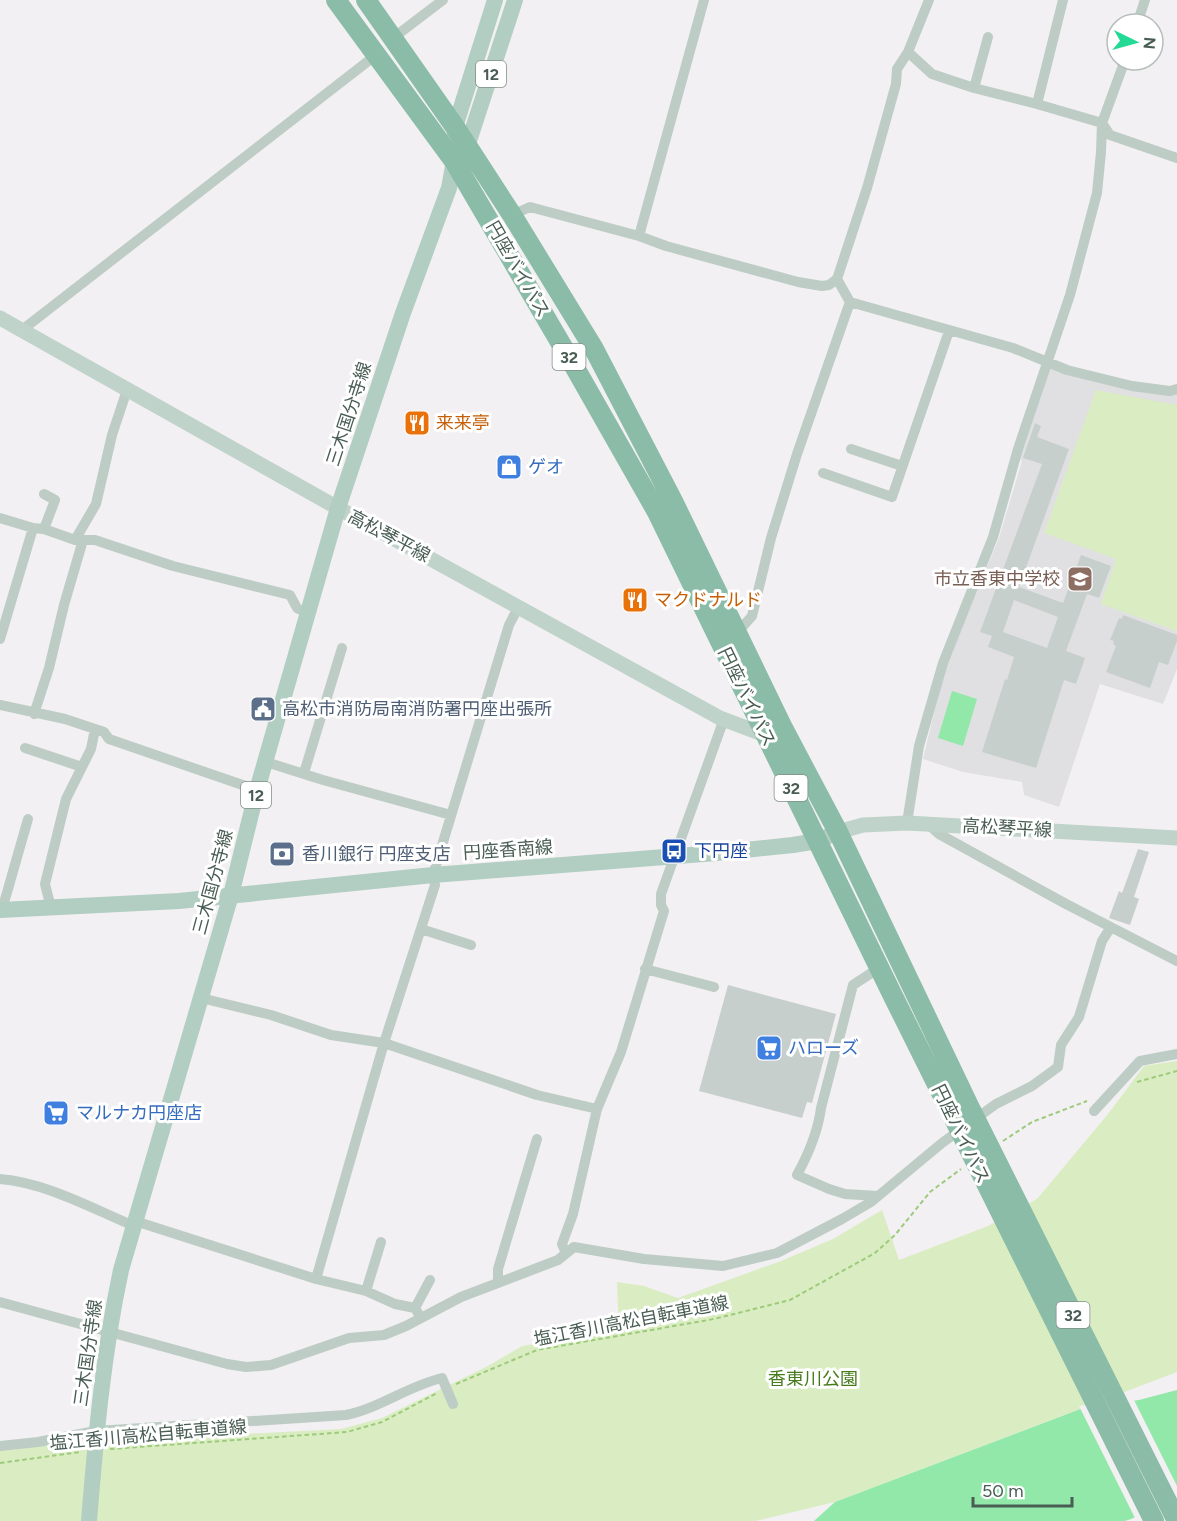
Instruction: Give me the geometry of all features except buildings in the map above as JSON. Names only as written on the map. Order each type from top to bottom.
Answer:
[{"type":"highway","name":"円座バイパス","points":[[336,0],[376,55],[512,216],[594,349],[673,501],[737,633],[817,841],[879,968],[961,1112],[1177,1521]]},
{"type":"highway","name":"円座バイパス","points":[[366,0],[455,127],[461,154],[574,366],[657,512],[774,732],[838,832],[961,1112],[1154,1521]]},
{"type":"main road","name":"12","points":[[455,127],[495,0]]},
{"type":"main road","name":"三木国分寺線","points":[[89,1521],[100,1440],[108,1331],[121,1270],[231,895],[258,790],[338,508],[403,313],[514,0]]},
{"type":"main road","name":"高松琴平線","points":[[0,318],[338,508],[724,719],[774,732]]},
{"type":"main road","name":"高松琴平線","points":[[838,832],[863,825],[907,823],[1177,838]]},
{"type":"main road","name":"円座香南線","points":[[1,910],[179,902],[433,875],[675,856],[793,845],[817,841],[838,832]]},
{"type":"street","points":[[393,38],[443,0]]},
{"type":"street","points":[[639,236],[704,0]]},
{"type":"street","points":[[512,216],[530,207],[798,282],[829,285],[837,279],[867,188],[896,84],[897,69],[908,52],[929,0]]},
{"type":"street","points":[[1037,104],[1063,0]]},
{"type":"street","points":[[974,88],[988,37]]},
{"type":"street","points":[[908,52],[932,74],[1101,123],[1110,135],[1177,158]]},
{"type":"street","points":[[22,330],[376,55]]},
{"type":"street","points":[[907,823],[919,746],[943,663],[993,537],[1018,448],[1070,295],[1096,193],[1101,152],[1101,123],[1120,72]]},
{"type":"street","points":[[837,279],[850,302],[1013,348],[1067,370],[1131,386],[1170,391],[1177,389]]},
{"type":"street","points":[[737,633],[752,616],[771,538],[797,454],[850,302]]},
{"type":"street","points":[[823,473],[892,497],[948,331]]},
{"type":"street","points":[[34,714],[49,668],[79,540],[96,504],[112,435],[128,390]]},
{"type":"street","points":[[851,449],[902,466]]},
{"type":"street","points":[[0,639],[39,529],[55,500],[44,494]]},
{"type":"street","points":[[0,518],[79,540],[95,540],[163,563],[290,595],[297,608],[307,613]]},
{"type":"street","points":[[316,1279],[384,1043],[435,885],[433,875],[508,626],[519,606]]},
{"type":"street","points":[[304,773],[342,648]]},
{"type":"street","points":[[0,705],[65,719],[104,732],[109,739],[258,790]]},
{"type":"street","points":[[566,1253],[562,1244],[573,1214],[597,1109],[621,1052],[664,911],[661,894],[724,719]]},
{"type":"street","points":[[51,908],[45,884],[66,799],[91,749],[95,729]]},
{"type":"street","points":[[25,748],[82,767]]},
{"type":"street","points":[[266,762],[451,815]]},
{"type":"street","points":[[1,910],[28,819]]},
{"type":"street","points":[[928,824],[939,834],[1177,961]]},
{"type":"street","points":[[0,1179],[19,1181],[135,1223],[316,1279],[366,1291],[418,1313],[558,1260],[574,1248],[644,1259],[723,1266],[777,1253],[842,1219],[878,1196],[942,1143],[987,1111],[1032,1086],[1058,1068],[1061,1045],[1079,1017],[1102,941],[1111,927]]},
{"type":"street","points":[[421,929],[471,945]]},
{"type":"street","points":[[878,1196],[845,1194],[797,1174],[806,1159],[819,1126],[821,1108],[853,985],[879,968]]},
{"type":"street","points":[[645,969],[714,987]]},
{"type":"street","points":[[201,998],[271,1015],[331,1035],[384,1043],[537,1095],[597,1109]]},
{"type":"street","points":[[1094,1111],[1140,1061],[1177,1054]]},
{"type":"street","points":[[498,1282],[498,1269],[537,1139]]},
{"type":"street","points":[[366,1291],[381,1242]]},
{"type":"street","points":[[0,1302],[227,1364],[246,1367],[271,1365],[349,1338],[384,1335],[406,1326],[418,1313],[430,1280]]},
{"type":"street","points":[[0,1446],[100,1440],[346,1415],[365,1411],[427,1382],[442,1378],[453,1404]]},
{"type":"path","points":[[1001,1142],[1032,1122],[1130,1084],[1177,1071]]},
{"type":"path","name":"塩江香川高松自転車道線","points":[[100,1440],[348,1432],[382,1422],[446,1389],[537,1350],[714,1319],[790,1300],[875,1253],[896,1235],[930,1192],[964,1167]]},
{"type":"path","name":"塩江香川高松自転車道線","points":[[0,1463],[84,1452]]},
{"type":"shaded area","name":"市立香東中学校","points":[[1049,367],[1128,390],[1177,394],[1177,669],[1163,704],[1100,684],[1059,807],[1024,795],[1022,782],[963,772],[923,759],[946,663],[999,538],[1022,461],[1019,458]]},
{"type":"shaded area","points":[[952,691],[977,699],[963,746],[938,738]]},
{"type":"shaded area","points":[[1177,1390],[1177,1499],[1131,1519],[1125,1521],[814,1521],[835,1502],[1083,1408],[1139,1400]]},
{"type":"green space","points":[[1096,390],[1177,405],[1177,631],[1101,604],[1116,559],[1044,533]]},
{"type":"green space","name":"香東川公園","points":[[1177,1061],[1177,1372],[835,1502],[756,1521],[0,1521],[0,1449],[86,1442],[341,1429],[382,1418],[488,1366],[522,1346],[619,1330],[617,1282],[644,1286],[678,1298],[781,1261],[833,1239],[882,1210],[899,1260],[988,1226],[1037,1199],[1108,1114],[1144,1066]]},
{"type":"pier","points":[[1133,1398],[1177,1486],[1177,1502],[1136,1520],[1079,1406]]},
{"type":"place","name":"来来亭","points":[[417,423]]},
{"type":"place","name":"ゲオ","points":[[509,467]]},
{"type":"place","name":"市立香東中学校","points":[[1080,579]]},
{"type":"place","name":"マクドナルド","points":[[635,600]]},
{"type":"place","name":"高松市消防局南消防署円座出張所","points":[[263,709]]},
{"type":"place","name":"下円座","points":[[674,851]]},
{"type":"place","name":"香川銀行 円座支店","points":[[282,854]]},
{"type":"place","name":"ハローズ","points":[[769,1048]]},
{"type":"place","name":"マルナカ円座店","points":[[56,1113]]}]
